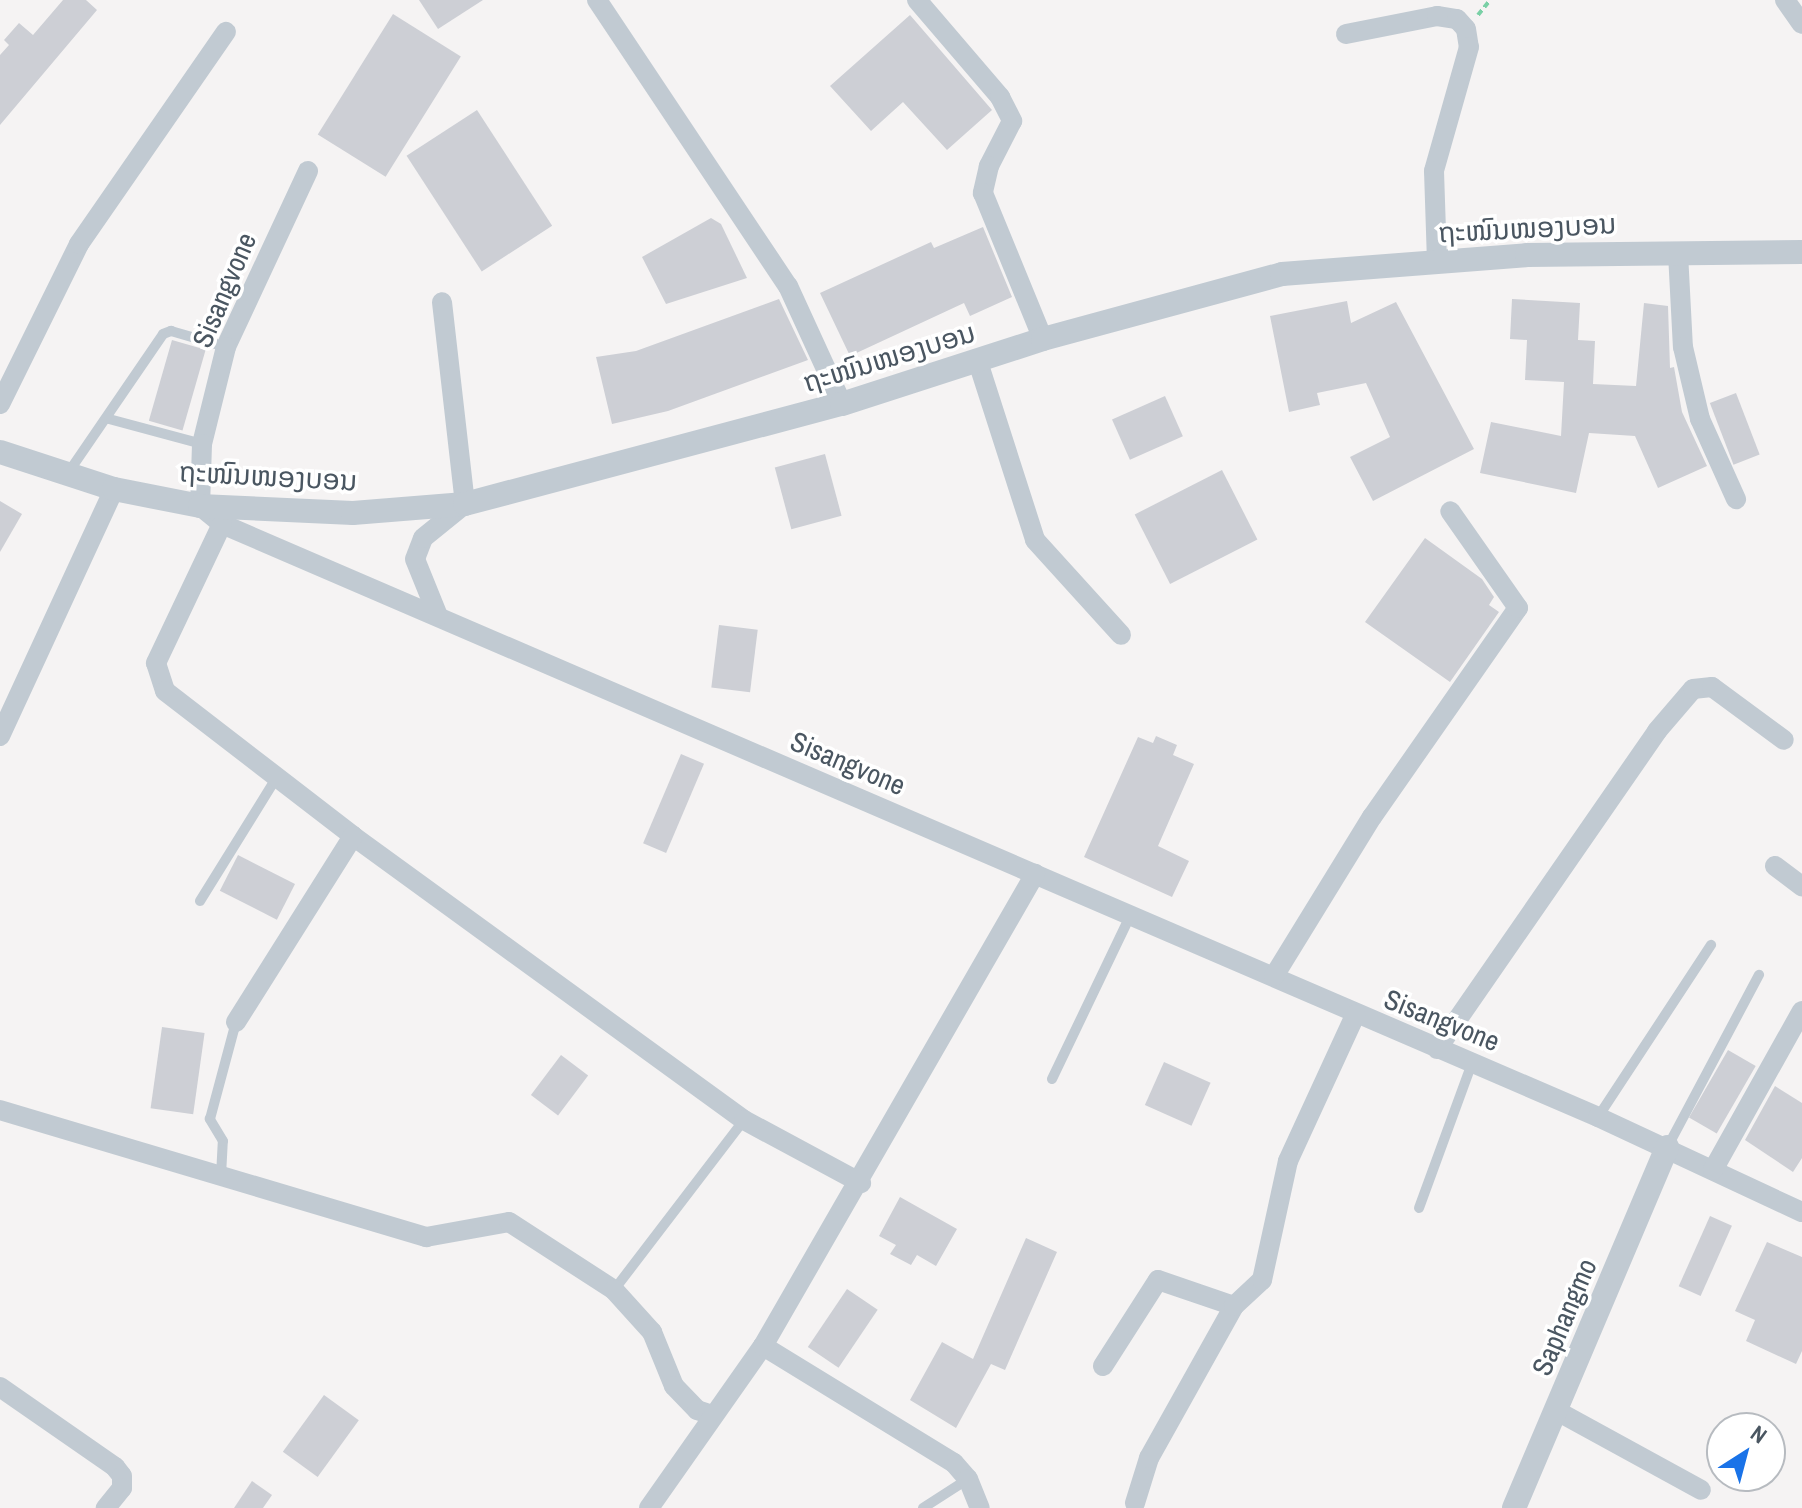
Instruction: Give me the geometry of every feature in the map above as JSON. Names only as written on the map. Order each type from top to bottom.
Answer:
[{"type":"street","points":[[597,0],[788,286],[842,404]]},
{"type":"street","points":[[917,0],[1000,97],[1012,121],[989,166],[983,193],[1043,339]]},
{"type":"street","points":[[1785,0],[1802,24]]},
{"type":"street","points":[[1346,34],[1437,16],[1457,19],[1466,29],[1469,47],[1434,171],[1437,262]]},
{"type":"street","points":[[0,404],[79,244],[226,32]]},
{"type":"street","name":"Sisangvone","points":[[308,171],[226,347],[202,444],[200,506],[222,524],[1667,1147],[1802,1212]]},
{"type":"street","points":[[1769,252],[1802,232]]},
{"type":"street","name":"ຖະໜົນໜອງບອນ","points":[[0,452],[114,489],[200,506],[353,513],[465,504],[842,404],[1043,339],[1282,274],[1437,262],[1802,252]]},
{"type":"street","points":[[1678,253],[1683,347],[1700,419],[1736,499]]},
{"type":"street","points":[[438,616],[415,559],[423,538],[465,504],[442,302]]},
{"type":"street","points":[[978,362],[1035,540],[1121,635]]},
{"type":"street","points":[[0,736],[114,489]]},
{"type":"street","points":[[1274,976],[1372,817],[1518,608],[1450,511]]},
{"type":"street","points":[[222,524],[156,663],[165,691],[353,836],[744,1120],[861,1183]]},
{"type":"street","points":[[1437,1049],[1657,731],[1693,689],[1712,687],[1784,740]]},
{"type":"street","points":[[236,1022],[353,836]]},
{"type":"street","points":[[1775,866],[1802,886]]},
{"type":"street","points":[[649,1508],[763,1346],[861,1183],[1035,874]]},
{"type":"street","points":[[1713,1170],[1802,1011]]},
{"type":"street","points":[[1135,1503],[1149,1458],[1234,1306],[1262,1280],[1288,1161],[1355,1015]]},
{"type":"street","points":[[0,1110],[426,1237],[509,1222],[614,1290],[652,1332],[674,1386],[697,1410],[712,1415]]},
{"type":"street","name":"Saphangmo","points":[[1514,1508],[1667,1147]]},
{"type":"street","points":[[1103,1366],[1158,1280],[1234,1306]]},
{"type":"street","points":[[763,1346],[943,1456],[968,1479],[980,1508]]},
{"type":"street","points":[[0,1387],[115,1467],[122,1488],[106,1508]]},
{"type":"street","points":[[1557,1411],[1701,1490]]},
{"type":"lane","points":[[67,475],[109,419],[163,334],[171,331],[226,347]]},
{"type":"lane","points":[[109,419],[202,444]]},
{"type":"lane","points":[[200,901],[277,777]]},
{"type":"lane","points":[[1052,1079],[1130,916]]},
{"type":"lane","points":[[1598,1117],[1711,945]]},
{"type":"lane","points":[[1667,1147],[1759,975]]},
{"type":"lane","points":[[221,1176],[223,1141],[210,1119],[236,1022]]},
{"type":"lane","points":[[1419,1208],[1472,1063]]},
{"type":"lane","points":[[614,1290],[744,1120]]},
{"type":"lane","points":[[923,1508],[968,1479]]},
{"type":"building","points":[[63,0],[86,0],[97,10],[0,125],[0,55],[9,45],[4,40],[19,23],[33,35]]},
{"type":"building","points":[[419,0],[483,0],[438,29]]},
{"type":"building","points":[[393,14],[461,56],[386,177],[318,134]]},
{"type":"building","points":[[910,15],[992,110],[947,150],[903,102],[871,131],[830,86]]},
{"type":"building","points":[[477,110],[552,226],[482,271],[407,156]]},
{"type":"building","points":[[711,218],[721,224],[747,278],[666,304],[642,257]]},
{"type":"building","points":[[983,227],[1012,297],[970,316],[964,303],[850,356],[820,293],[931,242],[934,248]]},
{"type":"building","points":[[779,299],[808,360],[668,411],[612,424],[596,357],[636,351]]},
{"type":"building","points":[[1512,299],[1580,303],[1578,340],[1595,341],[1593,384],[1636,386],[1644,303],[1668,306],[1670,368],[1674,367],[1682,412],[1707,466],[1658,488],[1635,436],[1589,433],[1576,493],[1480,473],[1491,422],[1561,436],[1564,382],[1525,380],[1527,340],[1510,339]]},
{"type":"building","points":[[1347,301],[1351,323],[1396,302],[1474,449],[1373,501],[1350,457],[1390,437],[1366,383],[1317,393],[1320,405],[1289,412],[1270,316]]},
{"type":"building","points":[[172,340],[206,350],[182,430],[149,421]]},
{"type":"building","points":[[1736,393],[1760,455],[1734,465],[1710,403]]},
{"type":"building","points":[[1165,396],[1183,436],[1130,460],[1112,420]]},
{"type":"building","points":[[825,454],[842,516],[791,529],[775,467]]},
{"type":"building","points":[[1222,470],[1257,539],[1170,584],[1135,514]]},
{"type":"building","points":[[0,501],[22,514],[0,552]]},
{"type":"building","points":[[1425,538],[1482,579],[1494,597],[1489,605],[1499,612],[1450,682],[1365,622]]},
{"type":"building","points":[[719,625],[758,630],[750,692],[711,688]]},
{"type":"building","points":[[1156,736],[1177,745],[1173,755],[1194,764],[1158,846],[1189,861],[1172,897],[1084,857],[1138,737],[1153,743]]},
{"type":"building","points":[[681,754],[704,764],[666,853],[643,843]]},
{"type":"building","points":[[238,855],[295,884],[277,920],[220,891]]},
{"type":"building","points":[[162,1027],[205,1033],[193,1114],[151,1108]]},
{"type":"building","points":[[1728,1050],[1756,1066],[1717,1134],[1689,1118]]},
{"type":"building","points":[[561,1055],[588,1075],[558,1115],[531,1095]]},
{"type":"building","points":[[1164,1062],[1211,1083],[1191,1126],[1145,1105]]},
{"type":"building","points":[[1775,1086],[1802,1103],[1802,1158],[1793,1172],[1745,1140]]},
{"type":"building","points":[[900,1197],[957,1229],[936,1266],[917,1255],[911,1265],[890,1254],[896,1245],[879,1236]]},
{"type":"building","points":[[1710,1216],[1732,1226],[1701,1296],[1679,1286]]},
{"type":"building","points":[[1026,1238],[1057,1252],[1005,1370],[991,1364],[956,1428],[910,1400],[942,1342],[973,1359]]},
{"type":"building","points":[[1767,1242],[1802,1257],[1802,1351],[1796,1364],[1746,1341],[1755,1320],[1735,1311]]},
{"type":"building","points":[[847,1289],[878,1310],[839,1368],[808,1347]]},
{"type":"building","points":[[324,1395],[359,1420],[318,1477],[283,1452]]},
{"type":"building","points":[[252,1481],[272,1495],[263,1508],[234,1508]]}]
